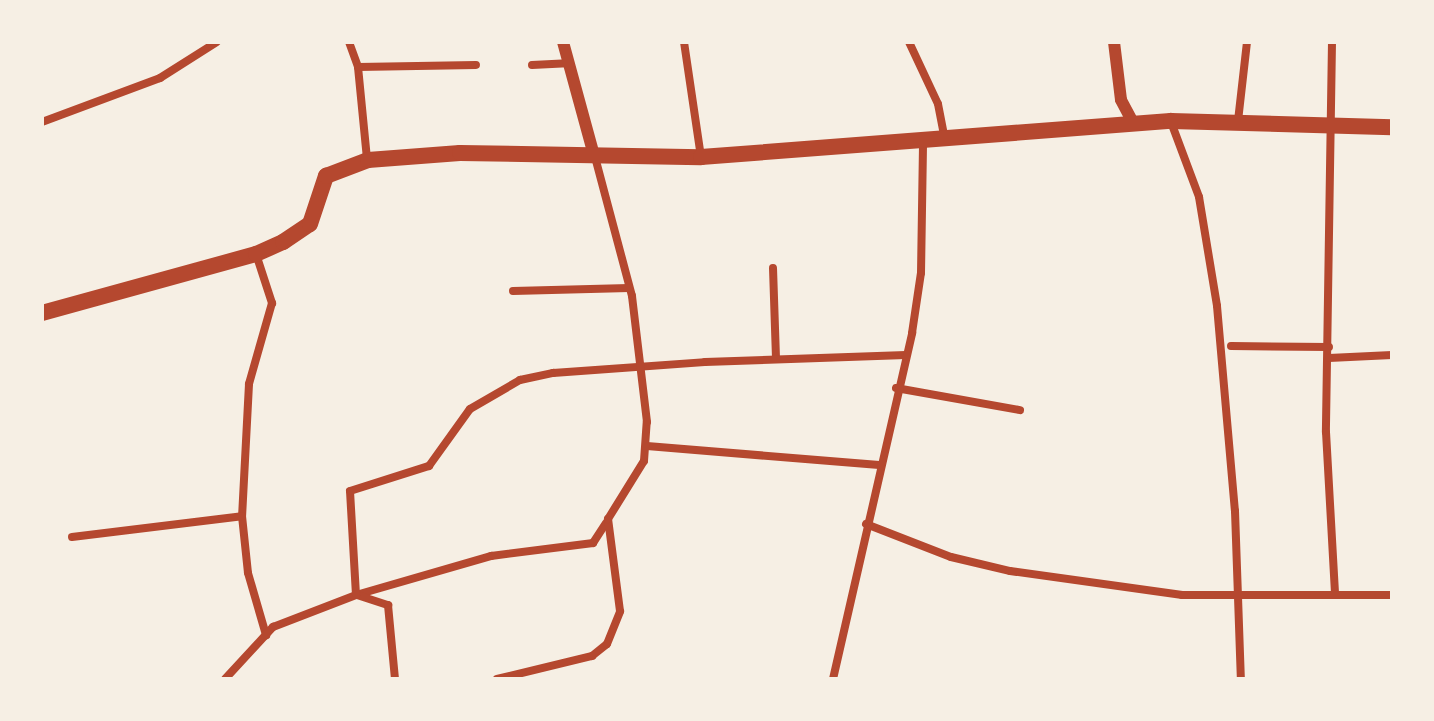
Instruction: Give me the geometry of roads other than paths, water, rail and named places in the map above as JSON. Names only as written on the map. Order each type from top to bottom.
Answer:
[{"type":"main road","points":[[42,313],[256,254],[310,224],[326,176],[368,160],[460,153],[593,152],[701,157],[1171,121],[1392,127]]},
{"type":"street","points":[[42,122],[160,78],[217,42]]},
{"type":"street","points":[[349,42],[358,67],[368,160]]},
{"type":"street","points":[[225,679],[273,627],[356,595],[491,556],[593,543],[636,478],[647,446],[641,369],[629,288],[563,42]]},
{"type":"street","points":[[684,42],[701,157]]},
{"type":"street","points":[[909,42],[938,104],[944,136]]},
{"type":"street","points":[[1114,42],[1121,100],[1134,124]]},
{"type":"street","points":[[1238,121],[1247,42]]},
{"type":"street","points":[[1332,42],[1334,125],[1326,432],[1335,594]]},
{"type":"street","points":[[532,65],[567,63]]},
{"type":"street","points":[[358,67],[476,65]]},
{"type":"street","points":[[1171,121],[1199,197],[1217,306],[1239,595],[1241,679]]},
{"type":"street","points":[[833,679],[896,388],[906,355],[921,273],[923,138]]},
{"type":"street","points":[[256,254],[272,303],[249,384],[242,516],[248,573],[266,635]]},
{"type":"street","points":[[773,268],[776,358]]},
{"type":"street","points":[[513,291],[629,288]]},
{"type":"street","points":[[1231,346],[1329,347]]},
{"type":"street","points":[[356,595],[350,491],[429,466],[470,409],[520,380],[553,373],[776,358],[906,355]]},
{"type":"street","points":[[1329,358],[1392,355]]},
{"type":"street","points":[[896,388],[1020,410]]},
{"type":"street","points":[[647,446],[879,465]]},
{"type":"street","points":[[72,537],[242,516]]},
{"type":"street","points":[[497,679],[568,665],[607,644],[620,611],[608,519]]},
{"type":"street","points":[[866,524],[951,557],[1010,571],[1182,595],[1392,595]]},
{"type":"street","points":[[356,595],[388,605],[395,679]]}]
